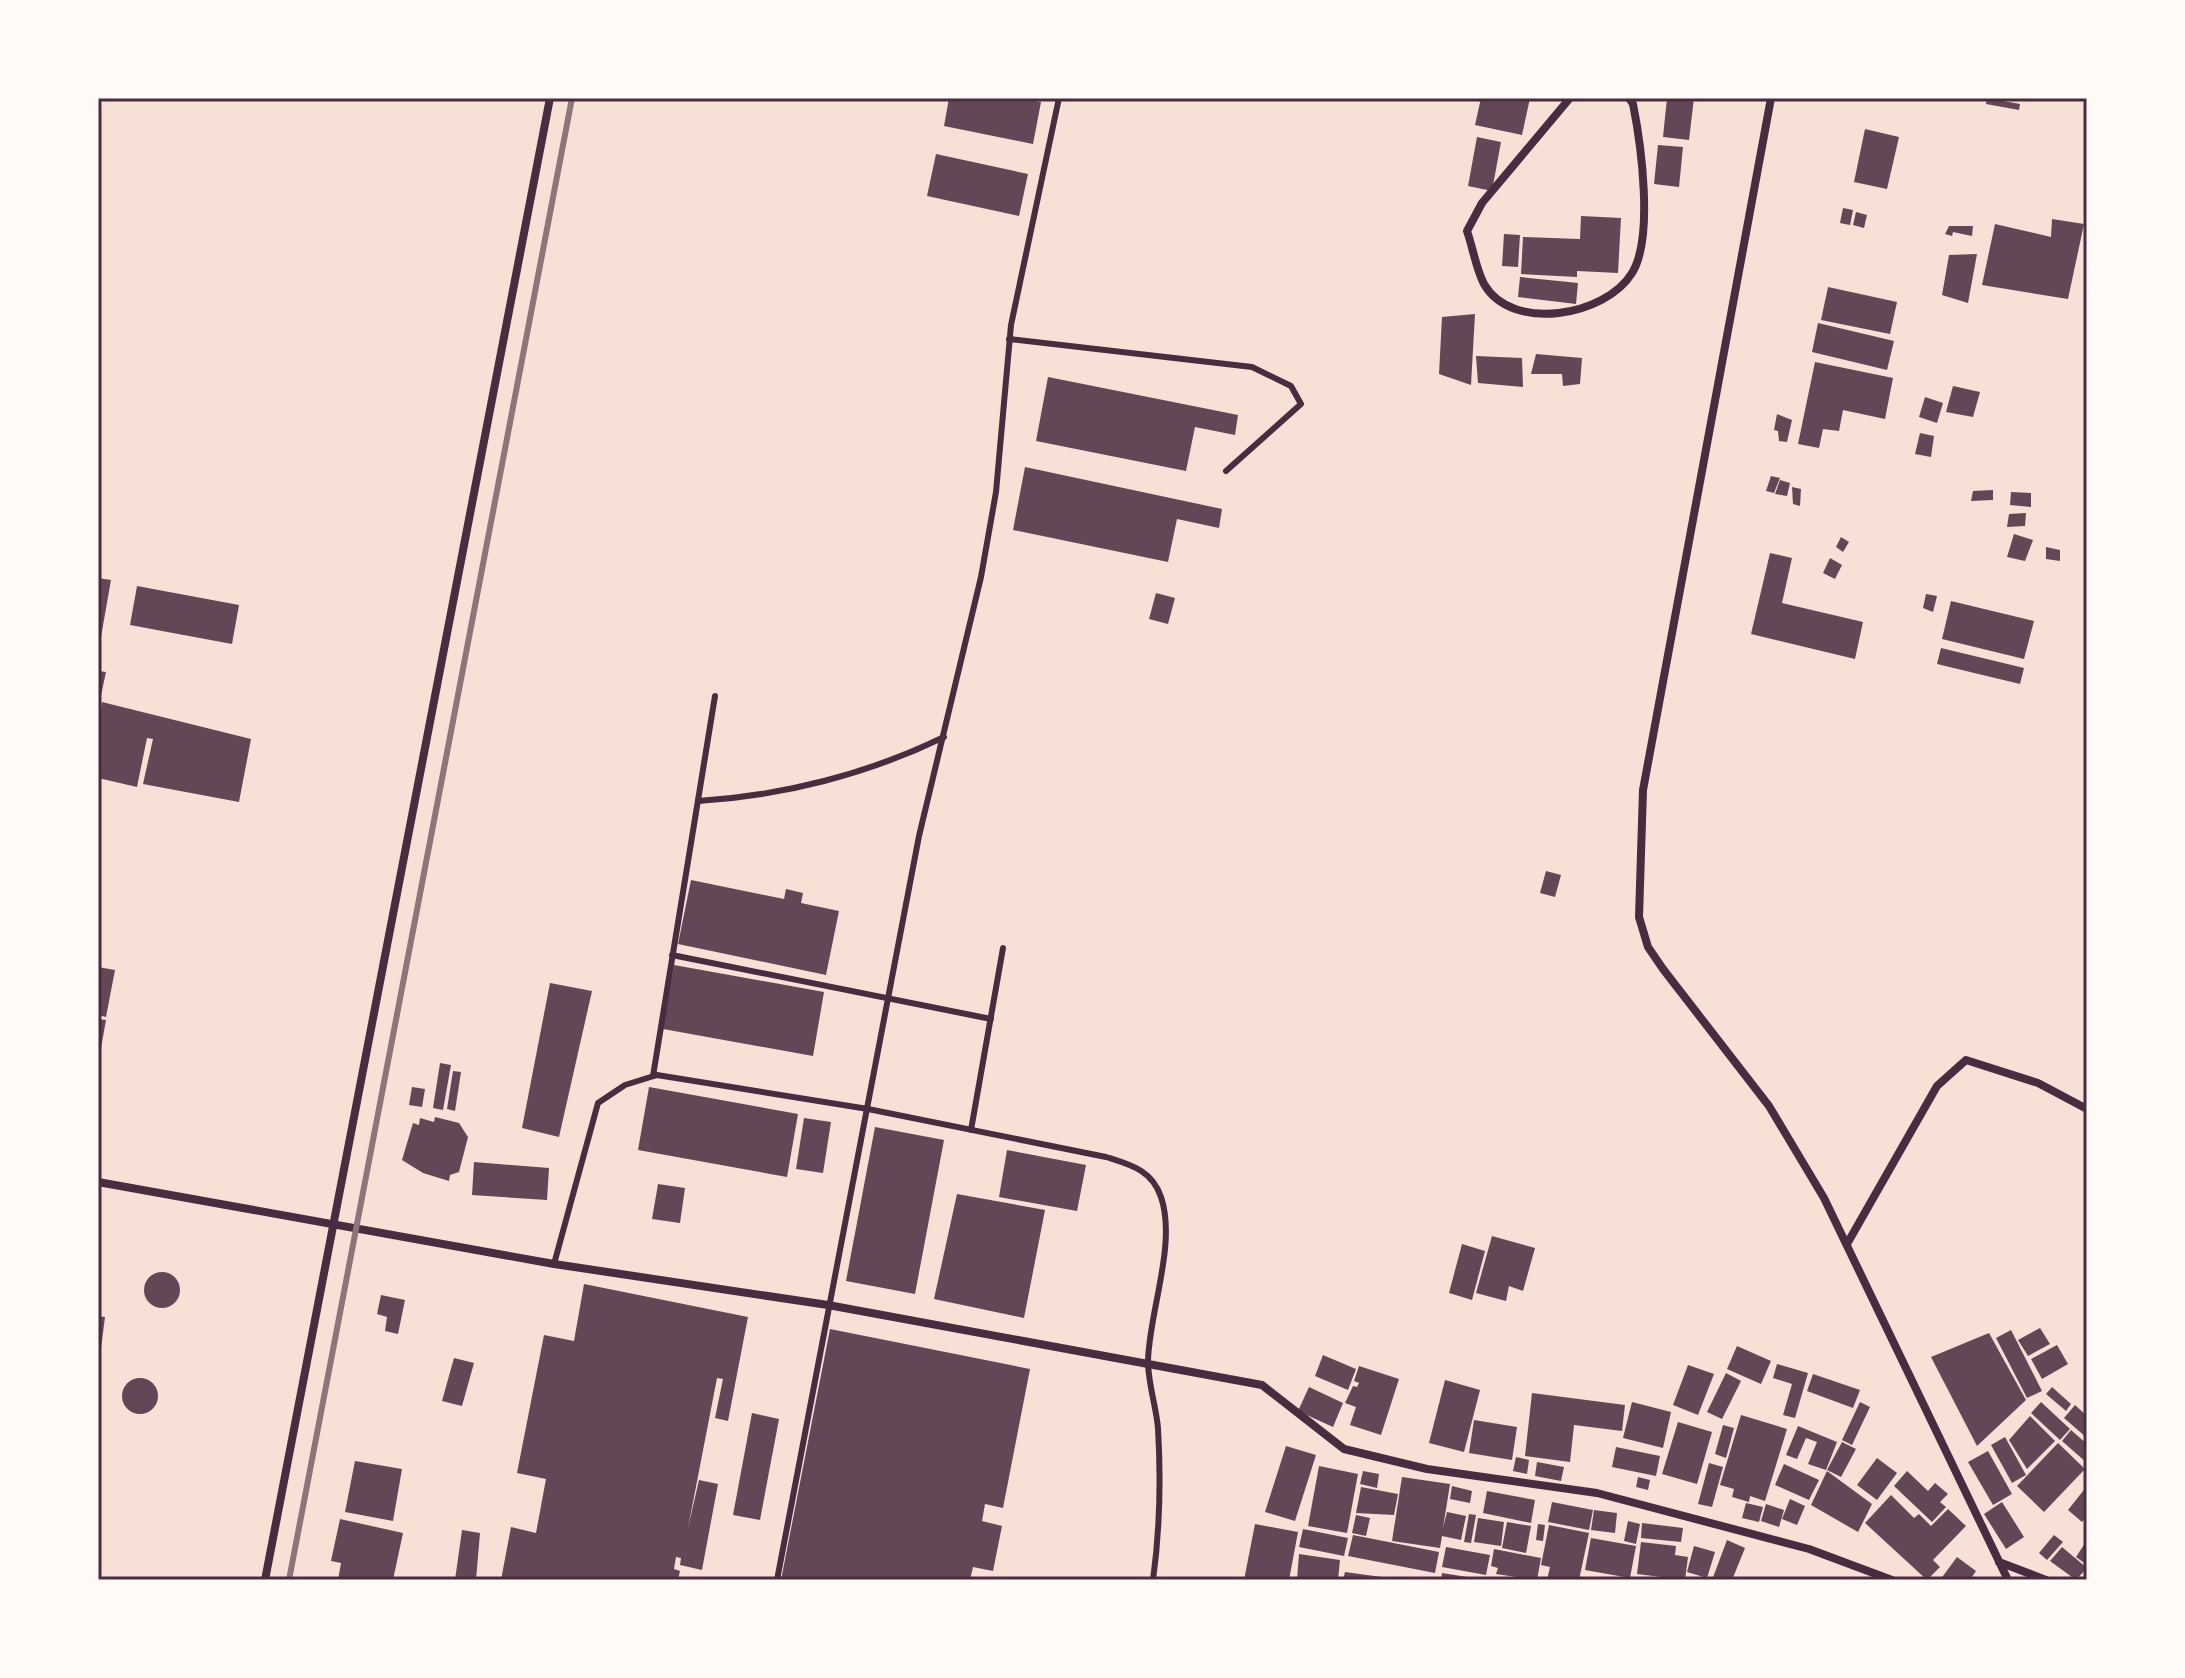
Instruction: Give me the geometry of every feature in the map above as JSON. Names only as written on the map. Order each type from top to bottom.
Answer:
[{"type":"street","points":[[265,1580],[550,98]]},
{"type":"street","points":[[1570,98],[1482,203],[1467,231],[1484,285],[1509,309],[1546,315],[1577,310],[1616,290],[1632,274],[1638,259],[1643,158],[1633,104],[1629,98]]},
{"type":"street","points":[[1771,98],[1643,790],[1639,917],[1648,947],[1769,1106],[1824,1198],[2008,1580]]},
{"type":"street","points":[[1847,1244],[1937,1086],[1966,1060],[2038,1083],[2087,1109]]},
{"type":"street","points":[[98,1182],[554,1264],[828,1305],[1262,1385],[1344,1449],[1427,1469],[1597,1493],[1809,1549],[1892,1580]]},
{"type":"street","points":[[1999,1562],[2046,1580]]},
{"type":"lane","points":[[777,1580],[919,836],[957,689],[996,492],[1009,339],[1059,98]]},
{"type":"lane","points":[[1009,339],[1252,367],[1291,386],[1301,404],[1226,471]]},
{"type":"lane","points":[[653,1076],[715,696]]},
{"type":"lane","points":[[698,801],[802,786],[886,762],[944,737]]},
{"type":"lane","points":[[971,1130],[1003,948]]},
{"type":"lane","points":[[672,955],[991,1019]]},
{"type":"lane","points":[[554,1264],[598,1103],[625,1085],[653,1076],[868,1109],[1106,1157],[1151,1175],[1162,1198],[1166,1226],[1148,1362],[1158,1427],[1160,1531],[1153,1580]]},
{"type":"building","points":[[949,98],[1021,98],[1041,102],[1033,144],[944,126]]},
{"type":"building","points":[[1481,98],[1530,98],[1522,135],[1475,125]]},
{"type":"building","points":[[1667,98],[1694,98],[1689,140],[1663,137]]},
{"type":"building","points":[[1987,98],[2020,104],[2019,110],[1986,104]]},
{"type":"building","points":[[1865,129],[1899,137],[1887,189],[1854,182]]},
{"type":"building","points":[[1477,137],[1501,142],[1492,191],[1468,186]]},
{"type":"building","points":[[1658,145],[1683,147],[1679,187],[1654,184]]},
{"type":"building","points":[[936,154],[1028,174],[1019,216],[927,196]]},
{"type":"building","points":[[1843,208],[1853,210],[1850,225],[1840,223]]},
{"type":"building","points":[[1856,212],[1867,215],[1864,228],[1853,225]]},
{"type":"building","points":[[1581,216],[1621,218],[1618,273],[1577,271],[1577,277],[1521,274],[1523,237],[1580,239]]},
{"type":"building","points":[[2052,219],[2084,224],[2068,299],[1982,285],[1995,224],[2051,237]]},
{"type":"building","points":[[1949,226],[1973,226],[1972,236],[1953,232],[1952,236],[1945,234]]},
{"type":"building","points":[[1504,234],[1520,235],[1518,267],[1502,266]]},
{"type":"building","points":[[1977,254],[1968,303],[1942,295],[1949,255]]},
{"type":"building","points":[[1520,277],[1578,283],[1576,304],[1518,297]]},
{"type":"building","points":[[1828,287],[1897,302],[1890,334],[1821,320]]},
{"type":"building","points":[[1475,314],[1471,385],[1439,374],[1442,317]]},
{"type":"building","points":[[1818,323],[1894,341],[1887,370],[1812,352]]},
{"type":"building","points":[[1536,354],[1582,358],[1580,384],[1563,386],[1562,374],[1531,374]]},
{"type":"building","points":[[1476,356],[1522,358],[1523,387],[1478,383]]},
{"type":"building","points":[[1815,362],[1893,378],[1885,419],[1843,410],[1839,431],[1823,429],[1819,448],[1798,444]]},
{"type":"building","points":[[1048,377],[1238,415],[1235,435],[1195,427],[1186,471],[1036,441]]},
{"type":"building","points":[[1953,386],[1980,392],[1973,417],[1946,412]]},
{"type":"building","points":[[1925,397],[1943,403],[1937,423],[1919,417]]},
{"type":"building","points":[[1777,414],[1792,420],[1787,442],[1779,441],[1778,431],[1774,430]]},
{"type":"building","points":[[1920,433],[1934,436],[1931,457],[1915,454]]},
{"type":"building","points":[[1025,467],[1222,509],[1219,528],[1177,519],[1168,562],[1013,530]]},
{"type":"building","points":[[1771,476],[1780,478],[1774,493],[1766,491]]},
{"type":"building","points":[[1780,480],[1790,483],[1787,496],[1775,494]]},
{"type":"building","points":[[1792,487],[1801,489],[1800,506],[1793,504]]},
{"type":"building","points":[[1993,490],[1993,500],[1971,501],[1973,491]]},
{"type":"building","points":[[2011,492],[2031,493],[2031,507],[2010,505]]},
{"type":"building","points":[[2026,513],[2025,526],[2007,527],[2009,514]]},
{"type":"building","points":[[2014,534],[2033,540],[2025,561],[2007,557]]},
{"type":"building","points":[[1841,537],[1849,542],[1843,552],[1836,547]]},
{"type":"building","points":[[2046,547],[2060,550],[2060,561],[2046,559]]},
{"type":"building","points":[[1770,553],[1792,558],[1782,603],[1863,622],[1855,659],[1751,634]]},
{"type":"building","points":[[1830,558],[1842,565],[1835,579],[1823,573]]},
{"type":"building","points":[[98,578],[111,580],[101,637],[98,636]]},
{"type":"building","points":[[137,586],[239,605],[232,644],[130,625]]},
{"type":"building","points":[[1156,593],[1175,598],[1168,624],[1149,619]]},
{"type":"building","points":[[1926,594],[1937,596],[1933,612],[1923,608]]},
{"type":"building","points":[[1951,601],[2034,621],[2024,659],[1942,639]]},
{"type":"building","points":[[1941,648],[2024,668],[2020,684],[1937,664]]},
{"type":"building","points":[[98,671],[106,672],[99,705],[98,704]]},
{"type":"building","points":[[102,702],[251,739],[239,802],[143,784],[153,739],[147,738],[137,787],[98,778],[98,722]]},
{"type":"building","points":[[1546,871],[1561,875],[1555,897],[1540,893]]},
{"type":"building","points":[[691,880],[784,899],[786,889],[803,893],[801,903],[839,911],[826,975],[678,944]]},
{"type":"building","points":[[674,965],[824,992],[813,1056],[663,1029]]},
{"type":"building","points":[[98,967],[115,970],[106,1017],[98,1015]]},
{"type":"building","points":[[550,983],[592,991],[559,1137],[522,1128]]},
{"type":"building","points":[[98,1019],[106,1020],[100,1054],[98,1054]]},
{"type":"building","points":[[440,1063],[451,1065],[443,1110],[433,1108]]},
{"type":"building","points":[[453,1071],[461,1072],[455,1111],[447,1109]]},
{"type":"building","points":[[412,1087],[425,1089],[422,1107],[409,1105]]},
{"type":"building","points":[[649,1087],[798,1114],[787,1177],[638,1150]]},
{"type":"building","points":[[435,1117],[459,1123],[468,1137],[459,1172],[450,1175],[449,1181],[423,1173],[402,1160],[413,1123],[419,1125],[420,1118],[434,1122]]},
{"type":"building","points":[[804,1118],[831,1122],[823,1173],[796,1169]]},
{"type":"building","points":[[875,1127],[944,1140],[915,1294],[846,1281]]},
{"type":"building","points":[[1007,1150],[1086,1165],[1077,1211],[999,1197]]},
{"type":"building","points":[[474,1162],[549,1168],[547,1200],[472,1195]]},
{"type":"building","points":[[658,1184],[685,1188],[680,1223],[652,1219]]},
{"type":"building","points":[[957,1194],[1045,1210],[1024,1318],[934,1299]]},
{"type":"building","points":[[1492,1236],[1535,1248],[1523,1291],[1509,1286],[1506,1301],[1476,1293]]},
{"type":"building","points":[[1462,1244],[1485,1251],[1472,1300],[1449,1293]]},
{"type":"building","points":[[162,1272],[175,1277],[180,1290],[175,1303],[162,1308],[149,1303],[144,1290],[149,1277]]},
{"type":"building","points":[[584,1284],[748,1317],[728,1421],[715,1418],[723,1379],[717,1378],[688,1528],[699,1480],[718,1484],[702,1570],[680,1565],[681,1558],[676,1557],[674,1569],[680,1571],[678,1580],[501,1580],[511,1527],[536,1533],[546,1479],[517,1473],[544,1335],[574,1341]]},
{"type":"building","points":[[381,1295],[405,1300],[398,1334],[385,1331],[387,1317],[377,1314]]},
{"type":"building","points":[[98,1316],[105,1317],[100,1357],[98,1357]]},
{"type":"building","points":[[2040,1328],[2050,1344],[2028,1356],[2018,1340]]},
{"type":"building","points":[[830,1329],[1030,1369],[1003,1508],[985,1504],[982,1521],[1002,1526],[993,1571],[973,1567],[970,1580],[781,1580]]},
{"type":"building","points":[[2011,1330],[2042,1391],[2027,1398],[1996,1338]]},
{"type":"building","points":[[1989,1333],[2026,1400],[1977,1446],[1931,1357]]},
{"type":"building","points":[[2057,1345],[2068,1364],[2042,1379],[2031,1359]]},
{"type":"building","points":[[1737,1346],[1771,1361],[1761,1384],[1727,1369]]},
{"type":"building","points":[[1323,1355],[1356,1369],[1348,1390],[1315,1376]]},
{"type":"building","points":[[454,1358],[474,1363],[462,1406],[442,1401]]},
{"type":"building","points":[[1777,1364],[1808,1373],[1795,1418],[1783,1415],[1792,1384],[1773,1378]]},
{"type":"building","points":[[1688,1365],[1714,1374],[1698,1415],[1673,1405]]},
{"type":"building","points":[[1359,1366],[1399,1379],[1381,1435],[1350,1425],[1356,1407],[1345,1403],[1353,1386],[1357,1387],[1359,1383],[1354,1381]]},
{"type":"building","points":[[1726,1373],[1741,1381],[1722,1419],[1707,1412]]},
{"type":"building","points":[[1813,1374],[1860,1390],[1853,1408],[1807,1391]]},
{"type":"building","points":[[140,1378],[153,1383],[158,1396],[153,1409],[140,1414],[127,1409],[122,1396],[127,1383]]},
{"type":"building","points":[[1445,1380],[1480,1390],[1464,1452],[1429,1443]]},
{"type":"building","points":[[1309,1387],[1343,1403],[1333,1427],[1298,1411]]},
{"type":"building","points":[[2052,1387],[2071,1404],[2066,1411],[2046,1394]]},
{"type":"building","points":[[1532,1393],[1625,1405],[1622,1431],[1574,1425],[1570,1462],[1525,1456]]},
{"type":"building","points":[[1632,1402],[1671,1412],[1663,1448],[1623,1438]]},
{"type":"building","points":[[1860,1402],[1870,1407],[1852,1445],[1842,1440]]},
{"type":"building","points":[[2041,1402],[2070,1429],[2060,1440],[2031,1413]]},
{"type":"building","points":[[2075,1405],[2087,1416],[2087,1438],[2064,1418]]},
{"type":"building","points":[[752,1413],[779,1419],[760,1520],[733,1515]]},
{"type":"building","points":[[1741,1415],[1787,1429],[1765,1501],[1750,1496],[1749,1502],[1732,1497],[1734,1489],[1720,1485]]},
{"type":"building","points":[[2030,1416],[2055,1441],[2027,1469],[2009,1440]]},
{"type":"building","points":[[1474,1420],[1517,1427],[1512,1460],[1469,1453]]},
{"type":"building","points":[[1678,1422],[1712,1432],[1697,1484],[1662,1474]]},
{"type":"building","points":[[1723,1425],[1734,1428],[1726,1458],[1715,1454]]},
{"type":"building","points":[[1798,1426],[1837,1442],[1826,1470],[1808,1464],[1817,1442],[1806,1438],[1797,1459],[1786,1455]]},
{"type":"building","points":[[2071,1430],[2087,1444],[2087,1463],[2062,1441]]},
{"type":"building","points":[[2005,1437],[2026,1475],[2012,1483],[1991,1445]]},
{"type":"building","points":[[1842,1442],[1856,1449],[1841,1477],[1827,1470]]},
{"type":"building","points":[[2058,1443],[2085,1469],[2044,1512],[2017,1486]]},
{"type":"building","points":[[1286,1446],[1316,1455],[1295,1521],[1265,1512]]},
{"type":"building","points":[[1616,1447],[1660,1456],[1656,1476],[1612,1467]]},
{"type":"building","points":[[1988,1451],[2012,1494],[1993,1505],[1968,1462]]},
{"type":"building","points":[[1516,1457],[1529,1460],[1527,1474],[1513,1471]]},
{"type":"building","points":[[1877,1458],[1897,1473],[1877,1500],[1857,1485]]},
{"type":"building","points":[[355,1461],[402,1469],[393,1521],[345,1512]]},
{"type":"building","points":[[1537,1462],[1564,1467],[1561,1481],[1535,1476]]},
{"type":"building","points":[[1709,1463],[1723,1467],[1712,1507],[1698,1504]]},
{"type":"building","points":[[1784,1464],[1819,1480],[1809,1500],[1775,1485]]},
{"type":"building","points":[[1319,1466],[1358,1474],[1347,1533],[1308,1526]]},
{"type":"building","points":[[1363,1471],[1379,1474],[1377,1488],[1360,1484]]},
{"type":"building","points":[[1827,1471],[1872,1504],[1858,1532],[1811,1505]]},
{"type":"building","points":[[1907,1471],[1928,1491],[1935,1483],[1948,1494],[1940,1502],[1946,1507],[1932,1522],[1894,1486]]},
{"type":"building","points":[[1402,1477],[1450,1484],[1443,1528],[1447,1512],[1466,1516],[1461,1540],[1442,1536],[1440,1548],[1392,1541]]},
{"type":"building","points":[[1638,1477],[1650,1480],[1648,1490],[1636,1487]]},
{"type":"building","points":[[1452,1486],[1472,1491],[1470,1503],[1450,1499]]},
{"type":"building","points":[[2087,1486],[2087,1516],[2082,1522],[2068,1510]]},
{"type":"building","points":[[1361,1487],[1398,1494],[1394,1515],[1356,1513]]},
{"type":"building","points":[[1487,1491],[1535,1500],[1531,1523],[1483,1513]]},
{"type":"building","points":[[1891,1495],[1914,1518],[1919,1514],[1931,1526],[1948,1509],[1966,1526],[1933,1560],[1940,1567],[1927,1580],[1865,1523]]},
{"type":"building","points":[[1790,1499],[1805,1506],[1797,1525],[1782,1519]]},
{"type":"building","points":[[1552,1502],[1593,1510],[1589,1530],[1548,1522]]},
{"type":"building","points":[[2002,1502],[2024,1537],[2006,1549],[1984,1514]]},
{"type":"building","points":[[1746,1503],[1763,1507],[1759,1522],[1742,1518]]},
{"type":"building","points":[[1766,1504],[1784,1510],[1779,1527],[1761,1521]]},
{"type":"building","points":[[1594,1510],[1617,1513],[1615,1533],[1591,1530]]},
{"type":"building","points":[[1469,1514],[1476,1515],[1471,1543],[1464,1542]]},
{"type":"building","points":[[1356,1515],[1370,1518],[1366,1536],[1352,1533]]},
{"type":"building","points":[[1478,1518],[1504,1522],[1501,1546],[1474,1542]]},
{"type":"building","points":[[340,1519],[403,1533],[393,1580],[338,1580],[341,1563],[331,1561]]},
{"type":"building","points":[[1628,1521],[1640,1524],[1636,1544],[1624,1541]]},
{"type":"building","points":[[1507,1522],[1531,1526],[1526,1553],[1502,1548]]},
{"type":"building","points":[[1642,1523],[1683,1528],[1681,1542],[1641,1538]]},
{"type":"building","points":[[1255,1524],[1298,1532],[1289,1580],[1244,1580]]},
{"type":"building","points":[[1538,1524],[1545,1525],[1543,1541],[1536,1540]]},
{"type":"building","points":[[1549,1525],[1589,1533],[1579,1580],[1547,1580],[1550,1567],[1541,1565]]},
{"type":"building","points":[[1303,1529],[1348,1538],[1344,1556],[1299,1547]]},
{"type":"building","points":[[462,1530],[480,1533],[476,1580],[455,1580]]},
{"type":"building","points":[[1353,1535],[1439,1552],[1435,1573],[1348,1556]]},
{"type":"building","points":[[2054,1535],[2063,1542],[2047,1560],[2039,1553]]},
{"type":"building","points":[[1591,1538],[1636,1546],[1630,1578],[1585,1570]]},
{"type":"building","points":[[1727,1540],[1745,1548],[1732,1580],[1712,1580]]},
{"type":"building","points":[[2087,1540],[2087,1565],[2076,1557]]},
{"type":"building","points":[[1641,1542],[1676,1546],[1675,1555],[1688,1557],[1685,1580],[1637,1574]]},
{"type":"building","points":[[1694,1546],[1715,1552],[1707,1578],[1687,1572]]},
{"type":"building","points":[[1446,1547],[1490,1555],[1486,1575],[1442,1567]]},
{"type":"building","points":[[2062,1547],[2087,1568],[2076,1580],[2050,1561]]},
{"type":"building","points":[[1494,1549],[1541,1558],[1537,1580],[1496,1574],[1498,1568],[1491,1566]]},
{"type":"building","points":[[1299,1554],[1340,1560],[1338,1580],[1297,1580]]},
{"type":"building","points":[[1957,1557],[1976,1571],[1970,1580],[1940,1580]]},
{"type":"building","points":[[1345,1572],[1389,1578],[1389,1580],[1343,1580]]},
{"type":"building","points":[[1442,1573],[1474,1578],[1474,1580],[1441,1580]]},
{"type":"railway","points":[[289,1580],[572,98]]}]
